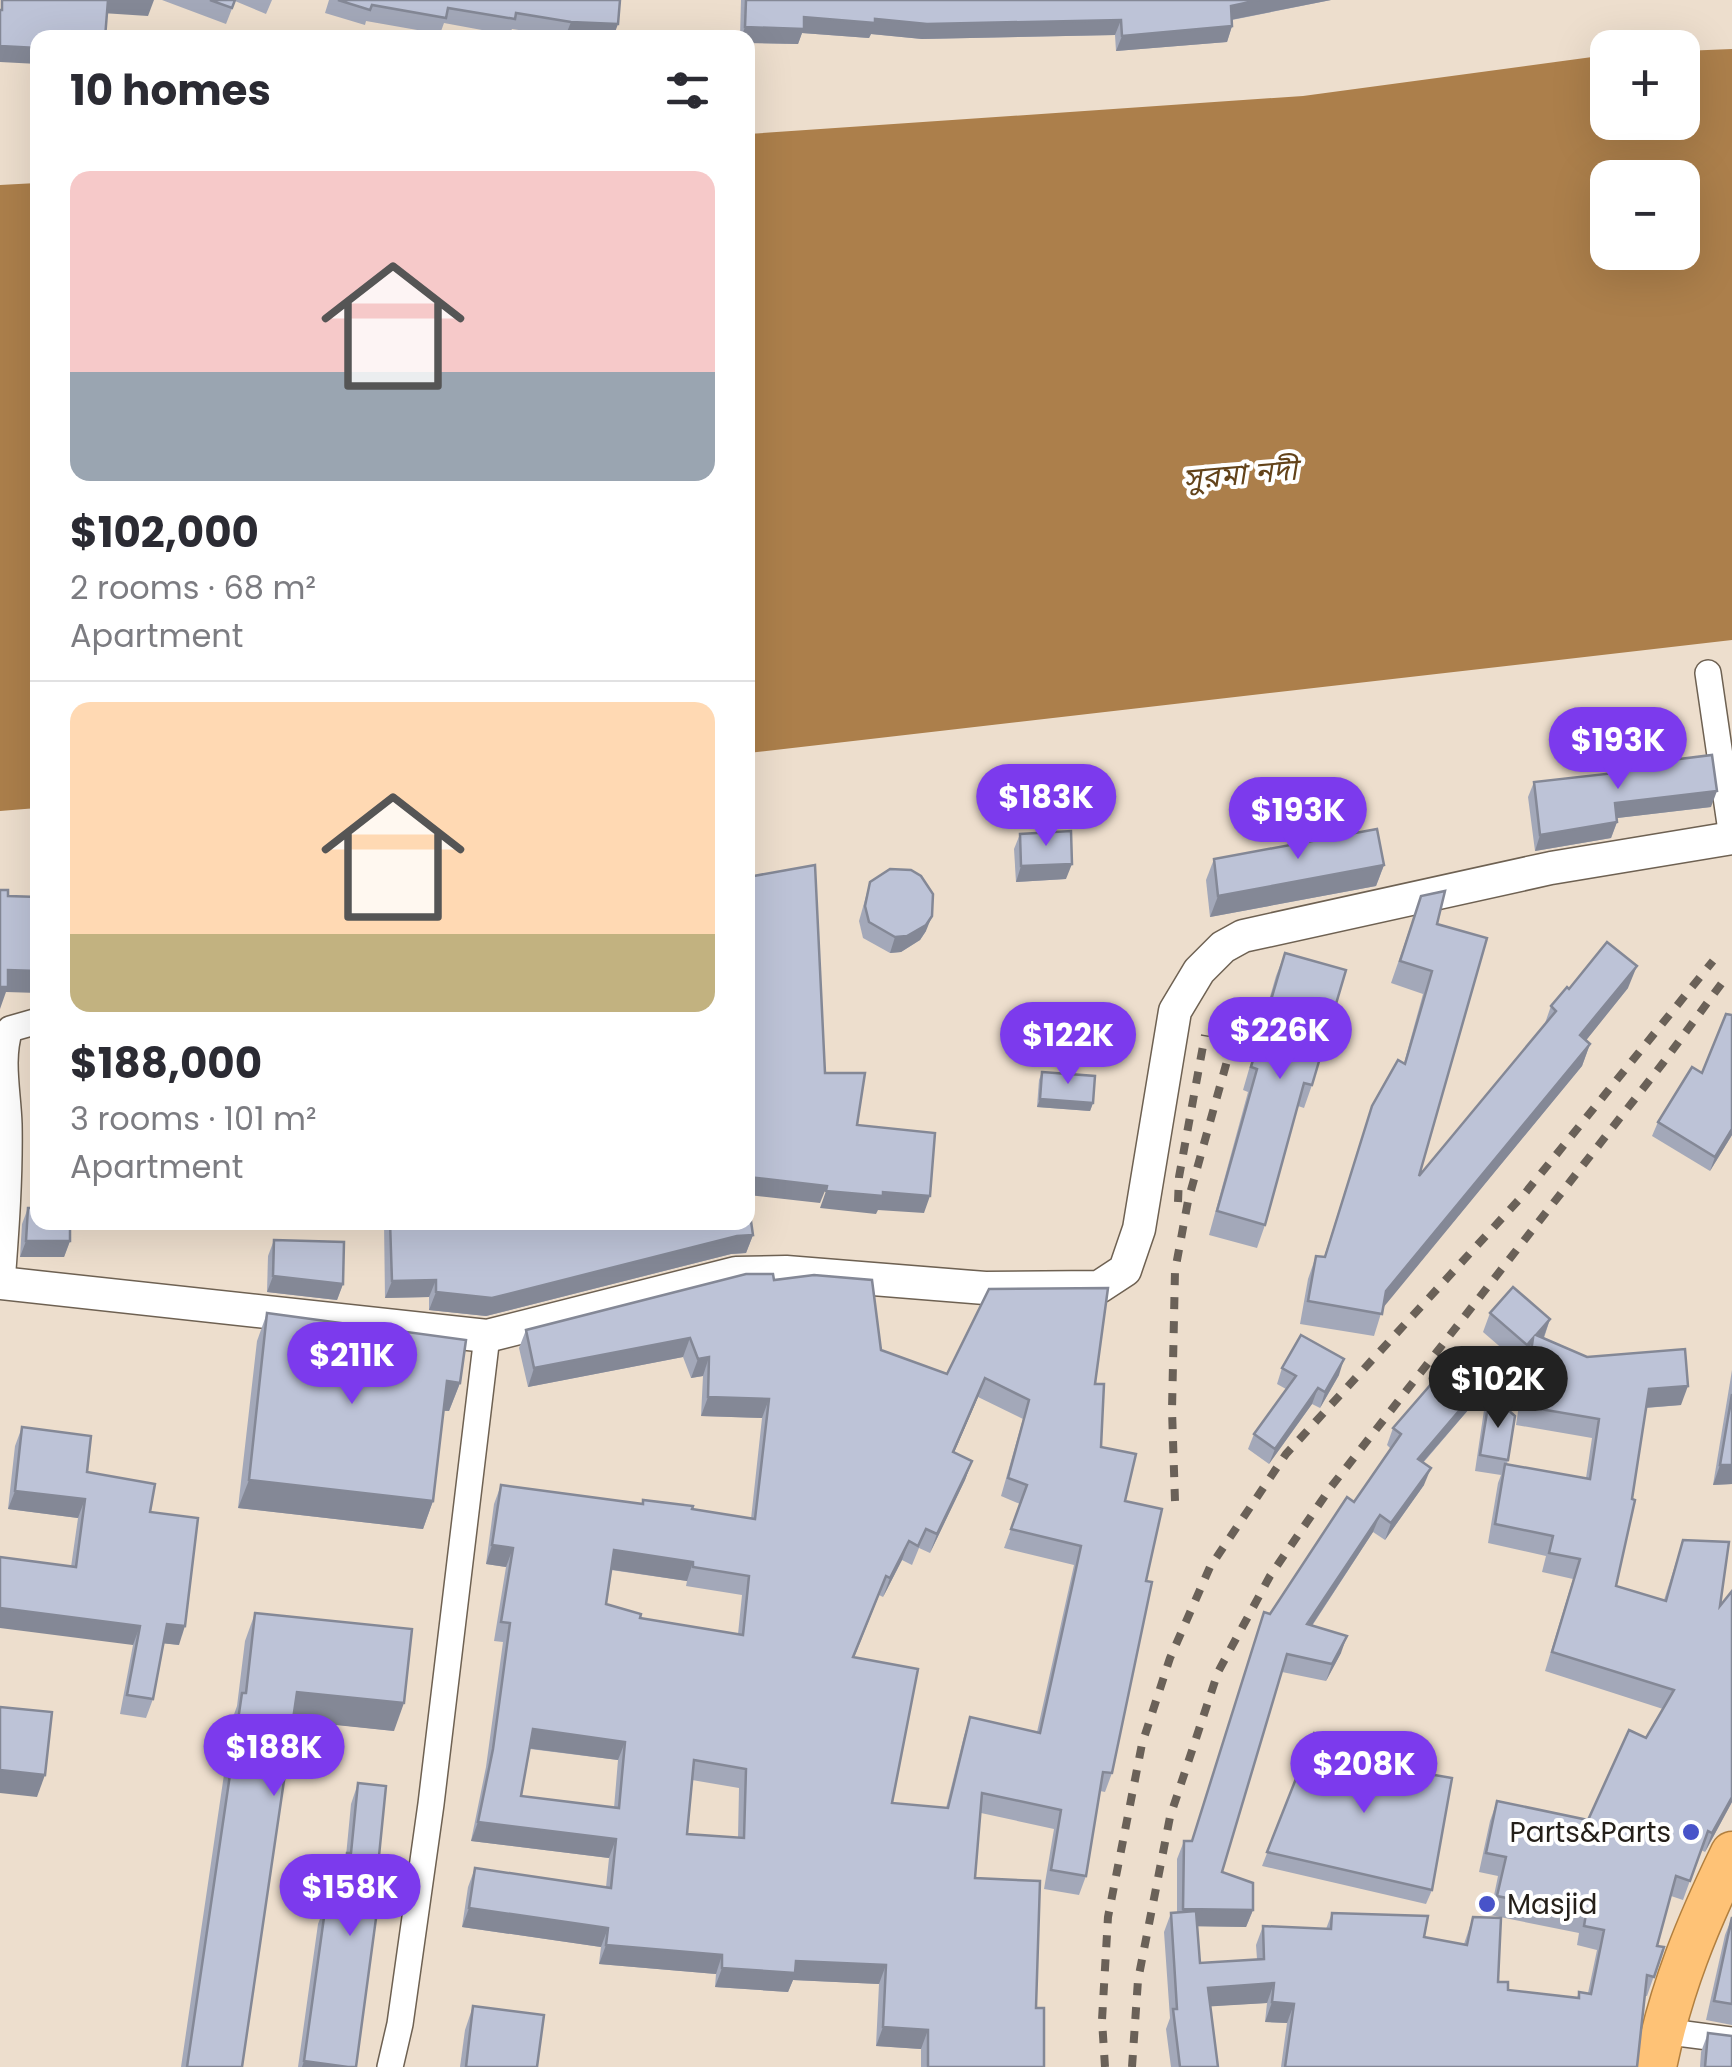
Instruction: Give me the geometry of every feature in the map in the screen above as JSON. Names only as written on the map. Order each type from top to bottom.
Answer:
[{"type":"highway","points":[[1658,2049],[1691,1939],[1732,1853]]},
{"type":"street","points":[[30,1024],[10,1030],[3,1046],[8,1188],[1,1283],[487,1336],[736,1273],[786,1272],[986,1288],[1099,1287],[1125,1270],[1139,1229],[1174,1011],[1200,971],[1223,948],[1243,936],[1532,872],[1732,838],[1708,673]]},
{"type":"street","points":[[390,2067],[400,2024],[431,1804],[487,1336]]},
{"type":"street","points":[[1658,2049],[1732,2040]]},
{"type":"water","name":"সুরমা নদী","points":[[1732,49],[1732,640],[755,752],[755,134],[1303,96],[1590,57],[1590,140],[1700,140],[1700,50]]},
{"type":"water","points":[[30,183],[30,809],[0,811],[0,185]]},
{"type":"building","points":[[2,0],[108,0],[106,30],[30,30],[30,48],[0,46]]},
{"type":"building","points":[[210,0],[235,0],[232,8]]},
{"type":"building","points":[[338,0],[620,0],[618,24],[571,22],[516,13],[515,19],[448,8],[446,18],[372,5],[370,10]]},
{"type":"building","points":[[746,0],[1259,0],[1231,6],[1232,26],[1122,36],[1121,20],[927,24],[804,17],[804,29],[745,27]]},
{"type":"building","points":[[1712,755],[1717,791],[1615,803],[1617,822],[1540,835],[1534,782],[1624,772],[1623,766]]},
{"type":"building","points":[[1377,829],[1384,865],[1218,896],[1214,859]]},
{"type":"building","points":[[1071,831],[1072,864],[1021,866],[1020,834]]},
{"type":"building","points":[[815,865],[825,1073],[865,1073],[857,1125],[935,1133],[930,1196],[826,1191],[827,1186],[755,1178],[755,876]]},
{"type":"building","points":[[890,869],[911,870],[921,876],[933,894],[932,916],[926,925],[907,936],[895,937],[869,922],[865,906],[870,882]]},
{"type":"building","points":[[0,890],[8,890],[8,896],[30,897],[30,971],[8,970],[8,987],[0,987]]},
{"type":"building","points":[[1445,891],[1437,924],[1487,938],[1419,1176],[1556,1011],[1551,1006],[1607,942],[1637,966],[1580,1035],[1590,1044],[1386,1291],[1382,1314],[1308,1301],[1316,1256],[1325,1257],[1372,1106],[1398,1060],[1405,1064],[1432,971],[1400,961],[1421,896]]},
{"type":"building","points":[[1285,953],[1346,970],[1312,1085],[1304,1083],[1265,1225],[1217,1211],[1257,1069],[1251,1067]]},
{"type":"building","points":[[1726,1014],[1732,1015],[1732,1129],[1715,1157],[1658,1122],[1692,1067],[1702,1073]]},
{"type":"building","points":[[1042,1072],[1095,1076],[1093,1103],[1040,1099]]},
{"type":"building","points":[[28,1208],[30,1230],[70,1230],[70,1241],[26,1241]]},
{"type":"building","points":[[390,1230],[752,1230],[753,1235],[492,1298],[436,1292],[436,1280],[392,1281]]},
{"type":"building","points":[[274,1240],[344,1242],[343,1284],[273,1276]]},
{"type":"building","points":[[746,1274],[773,1274],[774,1280],[814,1275],[872,1280],[881,1350],[947,1374],[989,1289],[1108,1288],[1095,1384],[1104,1384],[1101,1447],[1136,1454],[1125,1501],[1162,1509],[1146,1581],[1152,1582],[1112,1773],[1103,1772],[1086,1876],[1051,1870],[1061,1810],[982,1793],[975,1878],[1040,1881],[1036,2008],[1044,2008],[1044,2067],[928,2067],[928,2030],[883,2027],[886,1965],[796,1961],[795,1973],[722,1968],[722,1955],[606,1945],[608,1928],[469,1908],[475,1868],[611,1888],[616,1839],[478,1822],[493,1749],[510,1623],[501,1622],[513,1548],[492,1545],[501,1485],[643,1504],[643,1500],[693,1506],[692,1509],[755,1519],[769,1399],[708,1397],[709,1357],[698,1359],[690,1338],[534,1368],[526,1330]],"holes":[[[985,1378],[1029,1400],[1008,1478],[1027,1485],[1011,1529],[1081,1546],[1040,1733],[970,1717],[948,1808],[892,1803],[918,1669],[853,1657],[886,1576],[890,1578],[909,1541],[918,1546],[926,1529],[937,1534],[972,1461],[953,1452]],[[614,1550],[693,1562],[693,1567],[749,1576],[743,1635],[640,1618],[641,1614],[606,1604]],[[533,1729],[625,1742],[619,1808],[521,1796]],[[694,1760],[746,1769],[744,1838],[687,1834]]]},
{"type":"building","points":[[1513,1287],[1550,1319],[1536,1335],[1587,1357],[1685,1349],[1688,1386],[1649,1389],[1632,1499],[1635,1500],[1616,1586],[1666,1601],[1683,1540],[1729,1542],[1720,1606],[1732,1591],[1732,1797],[1712,1833],[1708,1831],[1690,1881],[1676,1876],[1657,1946],[1664,1947],[1654,1977],[1647,1975],[1637,2067],[1285,2067],[1294,2004],[1272,2002],[1274,1983],[1208,1988],[1218,2067],[1180,2067],[1173,2009],[1177,2009],[1171,1913],[1196,1911],[1200,1963],[1264,1959],[1263,1926],[1331,1929],[1332,1913],[1428,1916],[1424,1937],[1467,1945],[1473,1917],[1501,1918],[1498,1982],[1508,1982],[1508,1990],[1579,1998],[1579,1992],[1591,1994],[1604,1930],[1584,1926],[1586,1914],[1497,1896],[1506,1857],[1486,1853],[1497,1801],[1588,1820],[1629,1730],[1646,1738],[1674,1690],[1552,1652],[1580,1559],[1549,1553],[1553,1536],[1495,1524],[1505,1464],[1590,1479],[1599,1419],[1523,1406],[1533,1338],[1527,1345],[1490,1313]]},
{"type":"building","points":[[267,1313],[466,1340],[460,1383],[447,1381],[433,1501],[249,1480]]},
{"type":"building","points":[[1301,1335],[1344,1359],[1325,1392],[1318,1388],[1275,1449],[1254,1434],[1296,1376],[1282,1368]]},
{"type":"building","points":[[1452,1360],[1481,1385],[1418,1459],[1431,1468],[1391,1523],[1380,1515],[1307,1624],[1347,1636],[1332,1664],[1287,1654],[1222,1872],[1253,1883],[1253,1910],[1183,1909],[1184,1841],[1192,1841],[1264,1612],[1270,1614],[1347,1497],[1354,1502],[1401,1434],[1393,1428]]},
{"type":"building","points":[[1490,1394],[1515,1416],[1508,1460],[1480,1455]]},
{"type":"building","points":[[1732,1394],[1732,1465],[1720,1465]]},
{"type":"building","points":[[22,1427],[91,1436],[87,1472],[155,1484],[150,1512],[198,1518],[185,1626],[167,1624],[153,1699],[127,1695],[140,1626],[0,1608],[0,1557],[76,1567],[85,1499],[15,1491]]},
{"type":"building","points":[[255,1613],[412,1629],[404,1703],[297,1692],[242,2067],[187,2067],[242,1693],[246,1693]]},
{"type":"building","points":[[0,1707],[52,1712],[45,1775],[0,1770]]},
{"type":"building","points":[[1314,1733],[1390,1762],[1388,1767],[1452,1778],[1432,1890],[1267,1852]]},
{"type":"building","points":[[358,1783],[386,1786],[379,1856],[397,1859],[392,1897],[379,1896],[356,2067],[348,2067],[304,2061],[326,1903],[341,1905]]},
{"type":"building","points":[[1732,1917],[1732,2004],[1714,2001]]},
{"type":"building","points":[[473,2006],[544,2015],[537,2067],[466,2067]]},
{"type":"building","points":[[1708,2033],[1732,2036],[1732,2067],[1705,2067]]},
{"type":"railway","points":[[1105,2067],[1102,2020],[1108,1917],[1142,1744],[1170,1658],[1210,1567],[1286,1454],[1526,1192],[1713,961]]},
{"type":"railway","points":[[1132,2067],[1138,1980],[1170,1817],[1218,1672],[1270,1576],[1331,1487],[1727,976]]},
{"type":"railway","points":[[1175,1501],[1175,1271],[1188,1201],[1239,1018]]},
{"type":"railway","points":[[1178,1202],[1179,1177],[1205,1035]]},
{"type":"place","name":"Parts&Parts","points":[[1691,1832]]},
{"type":"place","name":"Masjid","points":[[1487,1904]]}]
